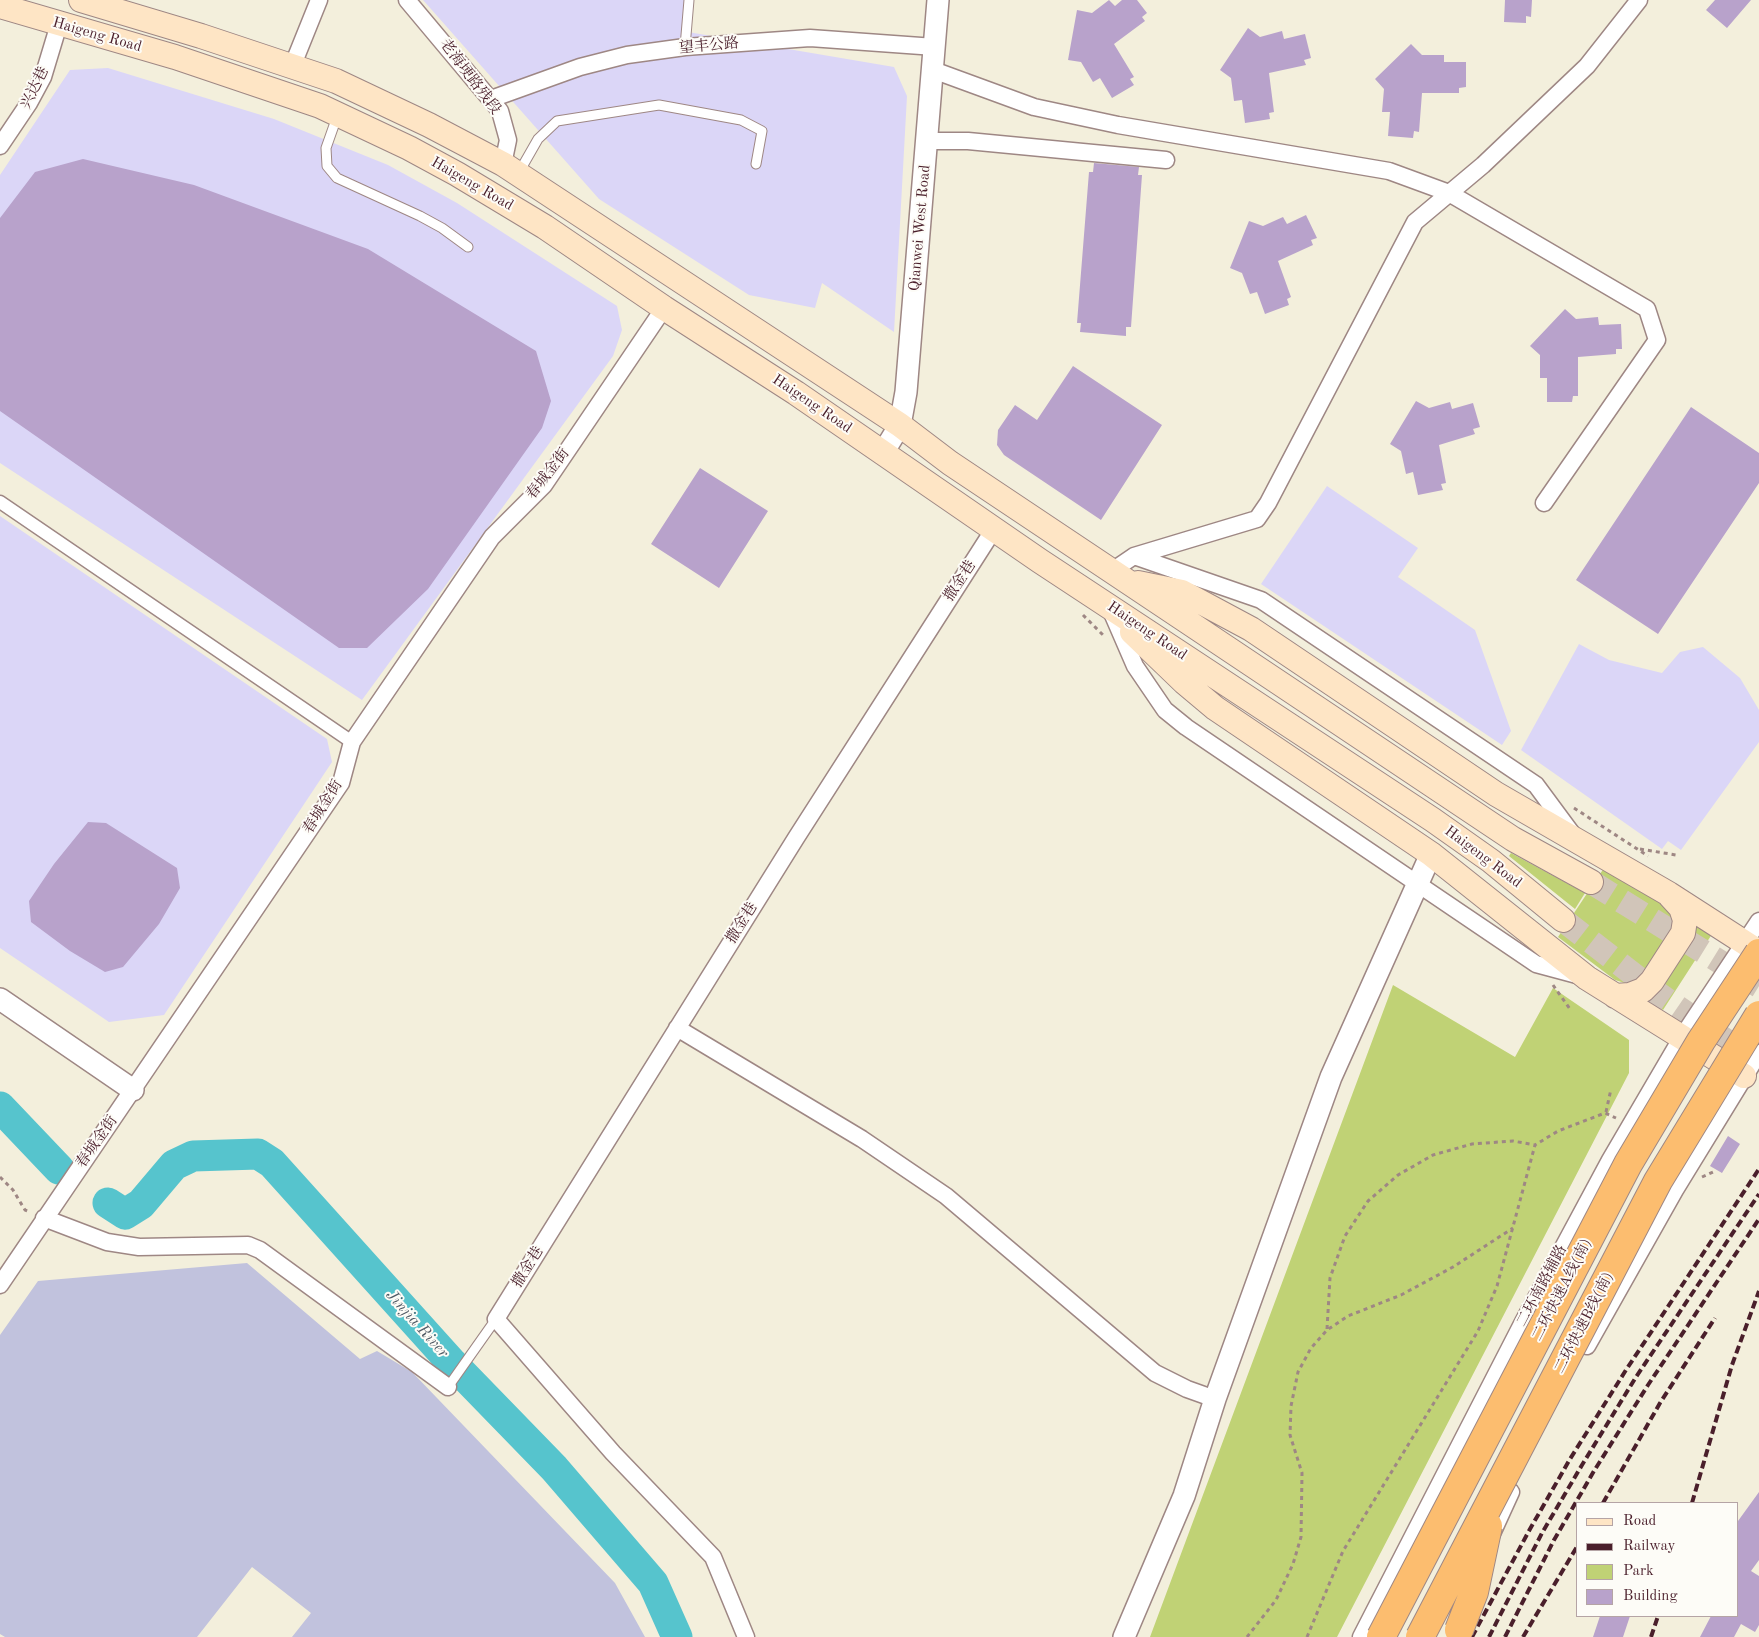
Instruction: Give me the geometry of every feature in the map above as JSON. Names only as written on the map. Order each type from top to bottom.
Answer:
[{"type":"highway","name":"二环快速A线(南)","points":[[1381,1637],[1628,1164],[1754,949]]},
{"type":"highway","name":"二环快速B线(南)","points":[[1420,1637],[1658,1181],[1759,1015]]},
{"type":"highway","points":[[1454,1633],[1474,1592],[1495,1501],[1515,1456]]},
{"type":"main road","name":"Haigeng Road","points":[[81,0],[292,67],[353,89],[429,124],[511,169],[900,425],[950,463],[1513,839],[1591,882]]},
{"type":"main road","name":"Haigeng Road","points":[[0,6],[175,57],[320,106],[409,148],[457,174],[545,227],[664,308],[884,451],[994,529],[1440,825],[1490,861],[1562,920]]},
{"type":"main road","points":[[1119,576],[1182,592],[1251,629],[1496,794],[1579,844],[1669,894],[1754,949]]},
{"type":"main road","points":[[1108,604],[1146,648],[1215,708],[1431,854],[1588,978],[1744,1076]]},
{"type":"main road","points":[[1615,996],[1643,990],[1652,981],[1683,933],[1685,920],[1681,908],[1669,894]]},
{"type":"street","points":[[292,67],[318,0]]},
{"type":"street","name":"老海埂路残段","points":[[407,0],[500,111],[508,140],[511,169]]},
{"type":"street","name":"Qianwei West Road","points":[[884,451],[900,425],[906,392],[938,0]]},
{"type":"street","points":[[1119,576],[1134,556],[1257,519],[1268,503],[1415,222],[1483,165],[1587,66],[1638,0]]},
{"type":"street","name":"兴达巷","points":[[0,146],[29,103],[43,77],[59,24]]},
{"type":"street","name":"望丰公路","points":[[491,99],[580,67],[626,55],[685,47],[810,38],[934,47]]},
{"type":"street","points":[[933,70],[1034,107],[1118,125],[1389,171],[1449,192],[1647,309],[1657,340],[1544,503]]},
{"type":"street","points":[[927,141],[968,141],[1166,160]]},
{"type":"street","name":"春城金街","points":[[0,1285],[341,783],[352,742],[492,537],[544,484],[664,308]]},
{"type":"street","points":[[0,502],[352,742]]},
{"type":"street","name":"撒金巷","points":[[496,1319],[796,838],[994,529]]},
{"type":"street","points":[[1134,556],[1261,600],[1536,785],[1579,844]]},
{"type":"street","points":[[1108,604],[1135,666],[1165,710],[1194,733],[1536,964],[1588,978]]},
{"type":"street","points":[[1124,1637],[1184,1496],[1215,1399],[1331,1077],[1431,854]]},
{"type":"street","name":"二环南路辅路","points":[[1361,1637],[1537,1296],[1630,1124],[1682,1037],[1754,949],[1759,921]]},
{"type":"street","points":[[0,999],[134,1090]]},
{"type":"street","points":[[677,1028],[862,1140],[946,1196],[1154,1373],[1187,1389],[1215,1399]]},
{"type":"street","points":[[1454,1633],[1502,1509],[1550,1414],[1651,1231],[1759,1053]]},
{"type":"street","points":[[44,1218],[106,1242],[139,1247],[248,1245],[260,1250],[448,1387]]},
{"type":"street","points":[[496,1319],[613,1453],[713,1557],[746,1637]]},
{"type":"lane","points":[[685,47],[689,0]]},
{"type":"lane","points":[[511,169],[557,121],[659,105],[740,120],[762,131],[756,164]]},
{"type":"lane","points":[[338,114],[326,148],[327,166],[337,178],[420,216],[468,246]]},
{"type":"lane","points":[[448,1387],[496,1319]]},
{"type":"path","points":[[1637,849],[1676,854]]},
{"type":"path","points":[[1606,1113],[1611,1089]]},
{"type":"path","points":[[1327,1330],[1330,1278],[1345,1236],[1368,1201],[1390,1181],[1433,1155],[1472,1144],[1513,1141],[1535,1145],[1558,1131],[1606,1113],[1630,1124]]},
{"type":"path","points":[[1307,1637],[1343,1551],[1478,1331],[1497,1286],[1535,1145]]},
{"type":"path","points":[[0,1177],[13,1190],[25,1210],[44,1218]]},
{"type":"path","points":[[1247,1637],[1276,1600],[1293,1564],[1301,1537],[1302,1473],[1290,1435],[1291,1406],[1298,1372],[1311,1348],[1327,1330],[1348,1316],[1402,1295],[1453,1267],[1513,1228]]},
{"type":"shaded area","points":[[423,0],[691,0],[688,32],[894,67],[907,96],[894,332],[822,283],[815,308],[749,295],[599,199]]},
{"type":"shaded area","points":[[108,68],[274,119],[388,165],[457,203],[617,306],[622,330],[613,356],[362,700],[0,463],[0,175],[70,70]]},
{"type":"shaded area","points":[[1327,486],[1418,548],[1398,577],[1475,630],[1511,731],[1502,745],[1261,584]]},
{"type":"shaded area","points":[[0,516],[327,739],[332,762],[164,1015],[109,1022],[0,948]]},
{"type":"shaded area","points":[[1579,644],[1609,660],[1662,673],[1680,652],[1703,647],[1740,678],[1759,710],[1759,742],[1681,850],[1668,841],[1662,849],[1521,750]]},
{"type":"shaded area","points":[[247,1263],[360,1359],[377,1351],[412,1372],[615,1583],[645,1637],[292,1637],[311,1613],[252,1567],[197,1637],[5,1637],[0,1634],[0,1335],[38,1281]]},
{"type":"green space","points":[[1511,853],[1585,893],[1575,909],[1509,856]]},
{"type":"green space","points":[[1606,865],[1672,907],[1678,919],[1642,981],[1628,984],[1615,980],[1558,937]]},
{"type":"green space","points":[[1692,922],[1714,931],[1663,1010],[1644,997]]},
{"type":"green space","points":[[1393,985],[1515,1057],[1553,988],[1629,1040],[1629,1073],[1337,1637],[1150,1637]]},
{"type":"building","points":[[1109,0],[1115,6],[1122,0],[1137,0],[1147,13],[1142,17],[1145,21],[1114,44],[1134,77],[1130,79],[1134,85],[1112,98],[1100,78],[1093,82],[1081,62],[1068,60],[1077,10],[1092,13]]},
{"type":"building","points":[[1505,0],[1532,0],[1531,17],[1526,16],[1526,23],[1504,22]]},
{"type":"building","points":[[1715,0],[1751,0],[1727,28],[1706,10]]},
{"type":"building","points":[[1248,28],[1260,37],[1282,31],[1284,39],[1305,34],[1311,58],[1304,60],[1306,65],[1269,73],[1274,112],[1269,113],[1270,119],[1245,123],[1242,100],[1234,101],[1231,78],[1220,70]]},
{"type":"building","points":[[1411,44],[1422,55],[1444,55],[1444,62],[1466,62],[1466,87],[1459,88],[1459,93],[1422,93],[1419,132],[1414,131],[1413,138],[1388,136],[1390,112],[1382,112],[1384,89],[1375,79]]},
{"type":"building","points":[[83,159],[194,185],[368,249],[536,351],[551,401],[542,428],[428,589],[367,648],[339,648],[0,411],[0,218],[35,172]]},
{"type":"building","points":[[1094,163],[1139,167],[1138,175],[1142,175],[1131,327],[1126,327],[1126,336],[1080,332],[1081,323],[1077,323],[1089,172],[1093,172]]},
{"type":"building","points":[[1306,215],[1317,238],[1311,240],[1313,245],[1278,261],[1291,297],[1287,299],[1289,305],[1265,314],[1257,292],[1250,294],[1242,273],[1230,268],[1249,221],[1263,226],[1283,217],[1287,224]]},
{"type":"building","points":[[1565,309],[1576,319],[1598,317],[1599,325],[1621,324],[1622,349],[1616,349],[1616,354],[1578,357],[1578,396],[1573,396],[1572,402],[1547,402],[1547,378],[1540,378],[1540,355],[1530,346]]},
{"type":"building","points":[[1073,366],[1162,425],[1101,520],[1004,455],[997,445],[998,430],[1015,405],[1037,420]]},
{"type":"building","points":[[1416,401],[1429,408],[1450,402],[1452,409],[1473,403],[1480,427],[1473,429],[1475,434],[1439,445],[1446,483],[1441,484],[1443,490],[1418,495],[1413,472],[1406,474],[1401,451],[1390,444]]},
{"type":"building","points":[[1691,407],[1759,453],[1759,483],[1658,634],[1576,580]]},
{"type":"building","points":[[700,468],[768,511],[719,588],[651,544]]},
{"type":"building","points":[[88,822],[106,823],[177,868],[180,888],[159,924],[123,967],[105,972],[70,951],[31,922],[29,901],[54,864]]},
{"type":"building","points":[[1728,1136],[1740,1144],[1722,1173],[1710,1166]]},
{"type":"building","points":[[1759,1492],[1759,1560],[1751,1571],[1759,1576],[1759,1625],[1755,1632],[1741,1624],[1734,1637],[1700,1637],[1710,1617],[1739,1617],[1739,1520]]},
{"type":"building","points":[[1600,1617],[1630,1617],[1623,1637],[1593,1637]]},
{"type":"waterway","name":"Jinjia River","points":[[0,1107],[59,1169]]},
{"type":"waterway","name":"Jinjia River","points":[[108,1203],[125,1214],[141,1204],[174,1165],[193,1156],[258,1154],[272,1163],[452,1363],[554,1468],[653,1583],[677,1637]]},
{"type":"tunnel","points":[[1591,882],[1759,986]]},
{"type":"tunnel","points":[[1563,920],[1660,995],[1753,1059]]},
{"type":"railway","points":[[1472,1637],[1570,1459],[1626,1370],[1759,1169]]},
{"type":"railway","points":[[1489,1637],[1542,1533],[1582,1465],[1636,1377],[1759,1194]]},
{"type":"railway","points":[[1576,1502],[1648,1385],[1759,1219]]},
{"type":"railway","points":[[1692,1502],[1732,1365],[1759,1291]]},
{"type":"railway","points":[[1604,1502],[1660,1403],[1715,1318]]},
{"type":"railway","points":[[1505,1637],[1554,1540],[1576,1502]]},
{"type":"railway","points":[[1523,1637],[1576,1548]]},
{"type":"railway","points":[[1651,1637],[1658,1617]]}]
